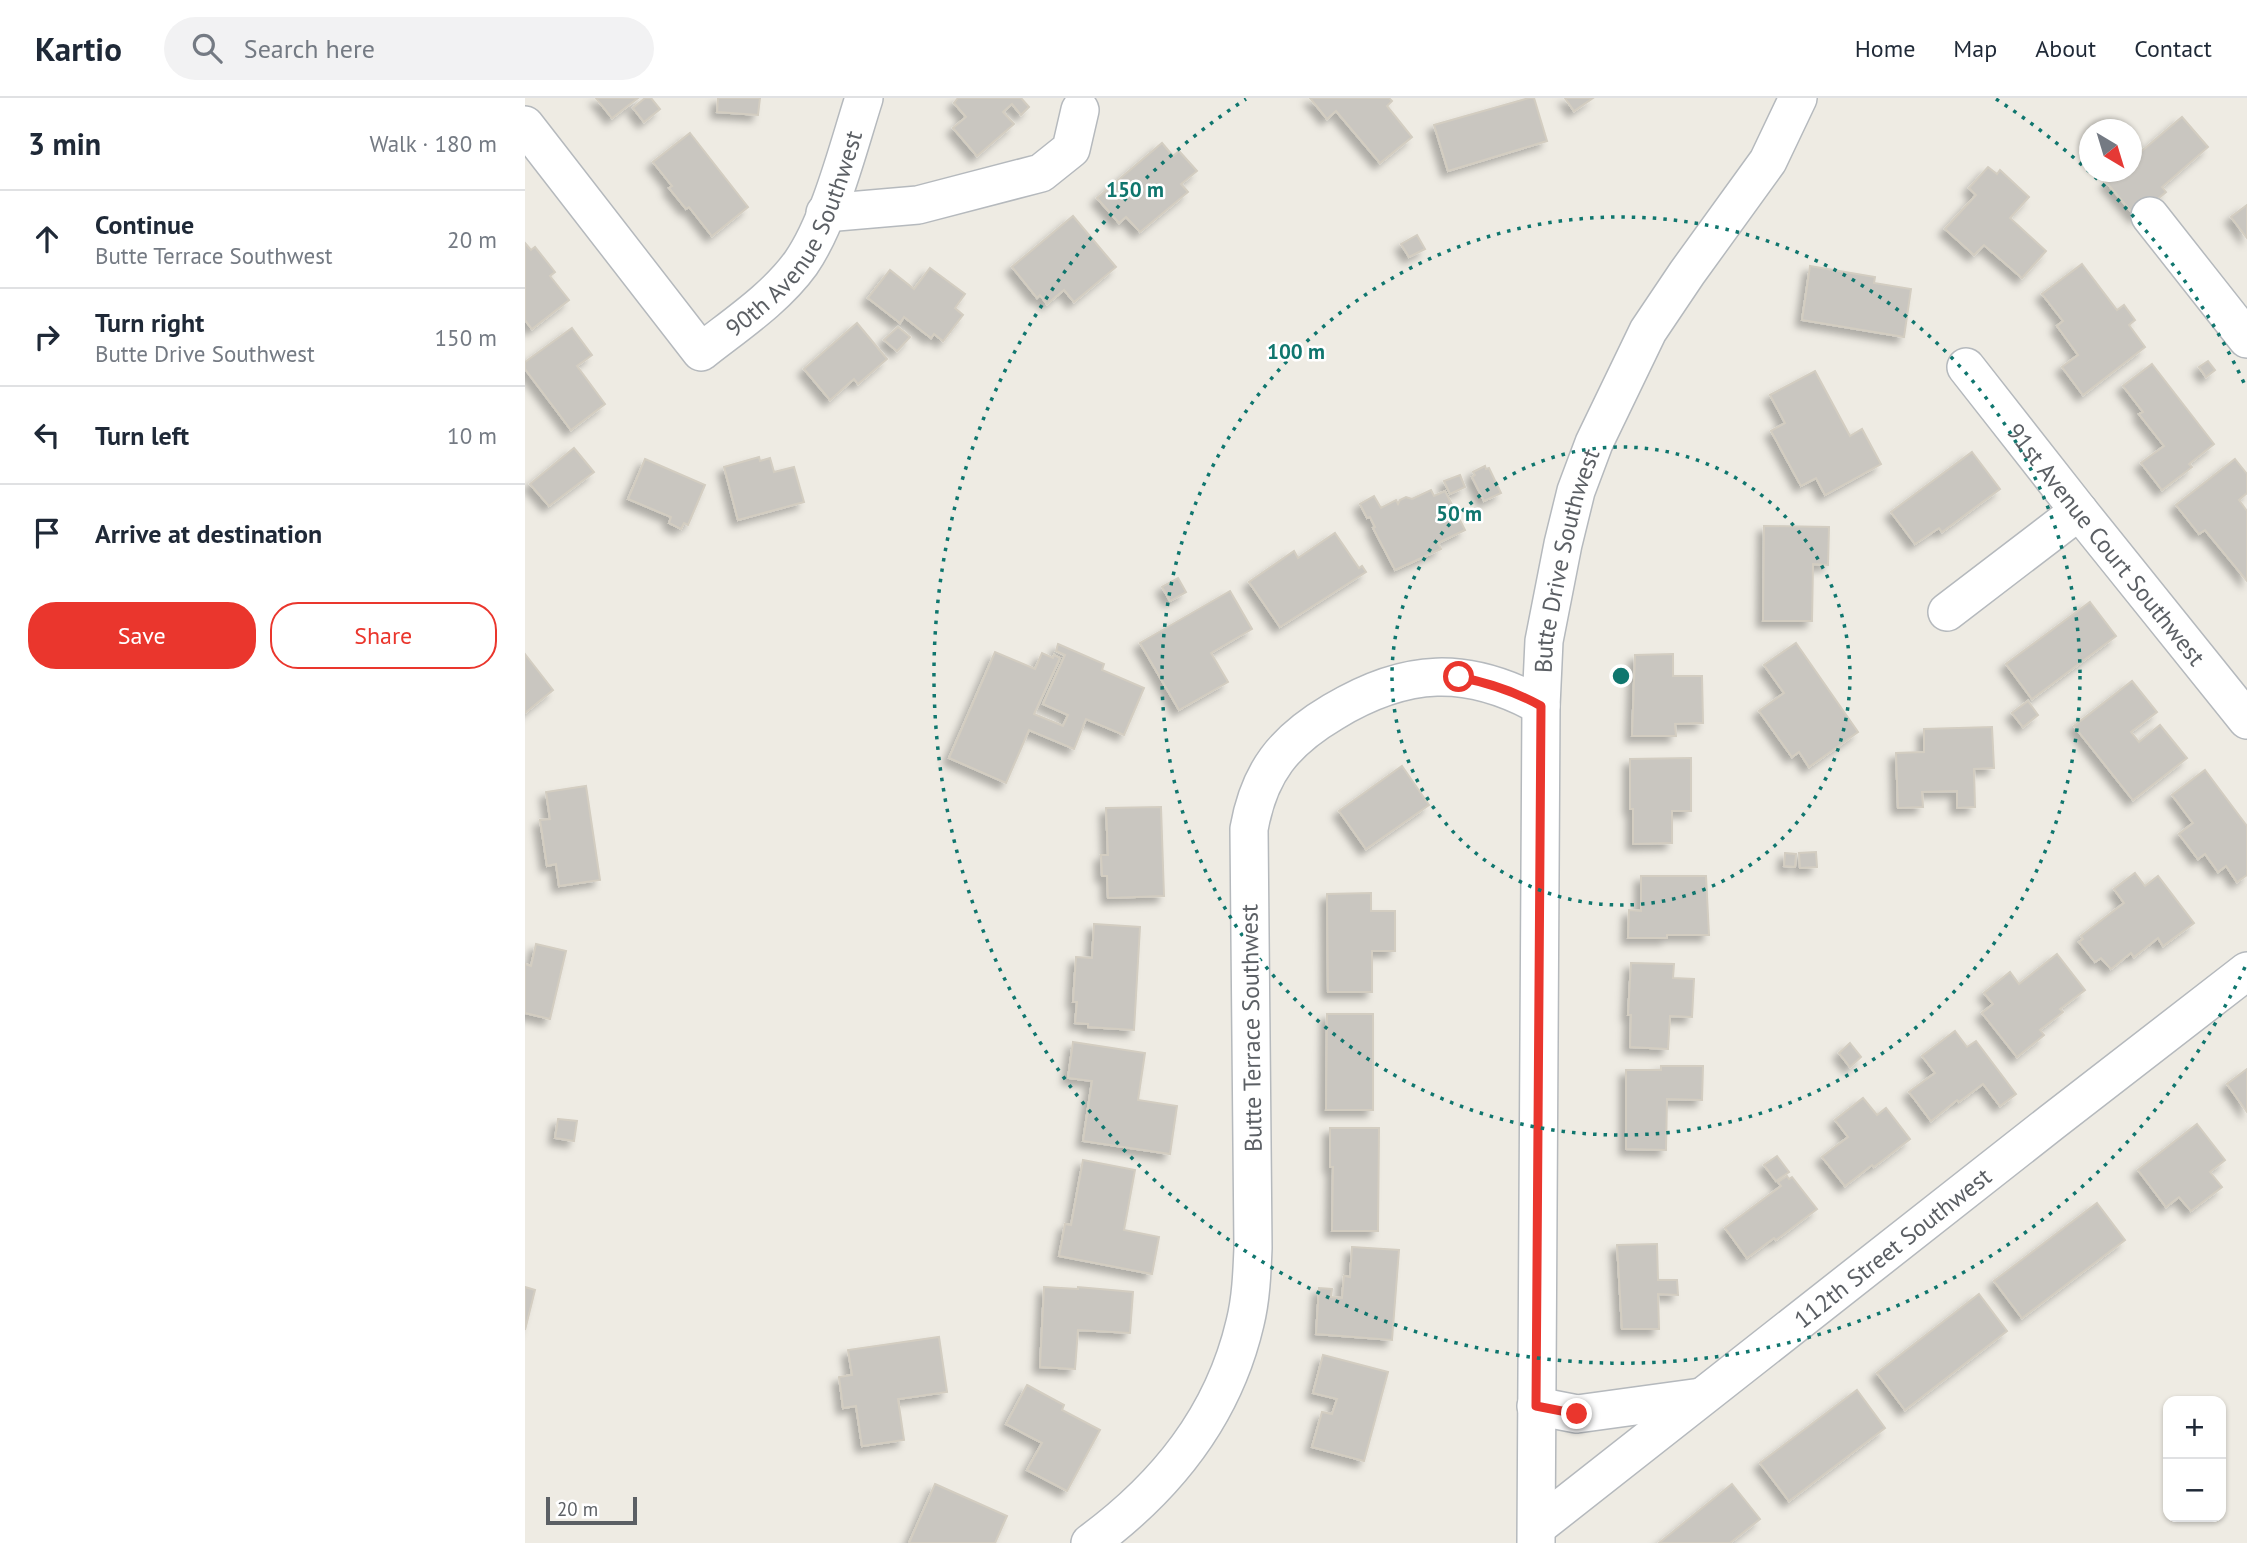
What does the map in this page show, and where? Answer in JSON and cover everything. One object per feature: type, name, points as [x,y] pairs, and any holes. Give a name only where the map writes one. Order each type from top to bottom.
[{"type":"street","name":"90th Avenue Southwest","points":[[525,125],[701,352],[787,280],[814,242],[842,168],[864,98]]},
{"type":"street","name":"Butte Drive Southwest","points":[[1536,1535],[1541,706],[1544,641],[1576,491],[1594,443],[1648,331],[1768,161],[1798,98]]},
{"type":"street","points":[[825,213],[918,205],[1041,173],[1071,149],[1080,110]]},
{"type":"street","points":[[2150,216],[2247,340]]},
{"type":"street","name":"91st Avenue Court Southwest","points":[[1966,367],[2247,720]]},
{"type":"street","points":[[1947,612],[2079,512]]},
{"type":"street","name":"Butte Terrace Southwest","points":[[1090,1543],[1119,1522],[1161,1482],[1188,1448],[1213,1410],[1227,1380],[1245,1324],[1250,1299],[1253,1248],[1249,829],[1254,805],[1267,772],[1289,744],[1307,728],[1361,695],[1398,681],[1459,677],[1517,692],[1541,706]]},
{"type":"street","name":"112th Street Southwest","points":[[1536,1535],[1702,1397],[2247,971]]},
{"type":"street","points":[[1536,1406],[1577,1414],[1702,1397]]},
{"type":"building","points":[[596,98],[638,98],[612,118]]},
{"type":"building","points":[[645,98],[651,98],[660,109],[644,122],[633,108]]},
{"type":"building","points":[[718,98],[760,98],[758,115],[717,112]]},
{"type":"building","points":[[958,98],[1021,98],[1029,107],[1021,115],[1012,104],[1003,112],[1014,124],[977,156],[953,128],[966,117],[954,103]]},
{"type":"building","points":[[1310,98],[1389,98],[1392,101],[1387,106],[1412,137],[1380,163],[1336,111],[1327,119]]},
{"type":"building","points":[[1534,98],[1547,141],[1448,171],[1434,125]]},
{"type":"building","points":[[1565,98],[1593,98],[1574,111]]},
{"type":"building","points":[[2182,117],[2208,147],[2162,187],[2166,192],[2136,217],[2106,182],[2142,182],[2142,151]]},
{"type":"building","points":[[690,133],[748,207],[712,236],[689,207],[686,209],[669,188],[672,186],[653,162]]},
{"type":"building","points":[[1162,143],[1173,156],[1179,151],[1197,171],[1181,184],[1188,192],[1140,232],[1126,217],[1119,223],[1097,198]]},
{"type":"building","points":[[1988,167],[1997,174],[2000,170],[2029,197],[2010,218],[2046,251],[2022,278],[1984,245],[1974,255],[1945,229],[1976,195],[1969,188]]},
{"type":"building","points":[[2247,205],[2247,238],[2231,217]]},
{"type":"building","points":[[1073,216],[1116,267],[1074,302],[1064,290],[1047,304],[1040,295],[1037,298],[1012,267]]},
{"type":"building","points":[[1417,235],[1425,249],[1409,257],[1401,244]]},
{"type":"building","points":[[525,243],[531,250],[535,247],[555,272],[550,276],[569,300],[532,329],[525,320]]},
{"type":"building","points":[[2082,264],[2117,310],[2124,305],[2135,320],[2129,325],[2145,347],[2083,395],[2062,367],[2078,355],[2057,326],[2063,321],[2042,294]]},
{"type":"building","points":[[1810,266],[1875,277],[1874,283],[1911,289],[1904,337],[1802,320]]},
{"type":"building","points":[[930,268],[965,294],[955,308],[963,315],[943,341],[934,334],[931,338],[904,317],[900,323],[868,298],[890,270],[914,289]]},
{"type":"building","points":[[857,323],[887,359],[858,384],[854,379],[830,400],[804,369]]},
{"type":"building","points":[[898,327],[910,337],[897,351],[884,340]]},
{"type":"building","points":[[572,328],[592,355],[577,366],[605,404],[571,430],[525,369],[525,362]]},
{"type":"building","points":[[2208,361],[2215,370],[2206,377],[2199,367]]},
{"type":"building","points":[[2152,364],[2214,444],[2189,464],[2192,467],[2162,490],[2141,463],[2164,446],[2139,414],[2143,412],[2123,386]]},
{"type":"building","points":[[1815,371],[1850,436],[1862,429],[1881,464],[1825,495],[1816,478],[1801,486],[1771,431],[1785,423],[1770,395]]},
{"type":"building","points":[[574,448],[594,472],[549,506],[530,484]]},
{"type":"building","points":[[1972,452],[2000,489],[1942,532],[1939,528],[1915,544],[1891,512]]},
{"type":"building","points":[[759,457],[760,461],[770,458],[774,472],[794,467],[804,502],[738,520],[724,467]]},
{"type":"building","points":[[645,459],[705,485],[688,525],[684,523],[681,529],[669,523],[671,517],[628,499]]},
{"type":"building","points":[[2235,459],[2247,474],[2247,493],[2239,500],[2247,511],[2247,581],[2205,530],[2199,534],[2176,505]]},
{"type":"building","points":[[1485,466],[1486,469],[1489,468],[1501,493],[1484,501],[1472,477],[1475,475],[1473,472]]},
{"type":"building","points":[[1460,475],[1465,487],[1450,494],[1444,481]]},
{"type":"building","points":[[1431,490],[1434,496],[1445,491],[1465,530],[1438,543],[1441,549],[1395,570],[1370,517],[1367,518],[1360,504],[1374,496],[1381,508],[1396,500],[1398,504],[1406,497],[1412,499]]},
{"type":"building","points":[[1764,526],[1829,527],[1828,565],[1813,564],[1812,621],[1763,621]]},
{"type":"building","points":[[1335,533],[1359,568],[1362,566],[1366,572],[1280,627],[1249,582],[1294,551],[1298,558]]},
{"type":"building","points":[[1178,578],[1186,592],[1170,601],[1162,587]]},
{"type":"building","points":[[1230,591],[1252,629],[1211,653],[1228,682],[1179,710],[1140,643]]},
{"type":"building","points":[[2090,602],[2116,636],[2032,699],[2006,664]]},
{"type":"building","points":[[1796,643],[1858,732],[1809,767],[1799,752],[1792,757],[1759,711],[1784,693],[1764,665]]},
{"type":"building","points":[[1058,644],[1104,664],[1102,670],[1144,688],[1124,735],[1086,719],[1074,749],[1029,730],[1006,783],[949,758],[995,652],[1035,669],[1042,653],[1060,658],[1034,714],[1063,726],[1068,715],[1043,704],[1065,655],[1056,651]]},
{"type":"building","points":[[525,654],[553,690],[525,713]]},
{"type":"building","points":[[1673,654],[1673,676],[1702,676],[1703,723],[1675,724],[1676,736],[1632,736],[1635,655]]},
{"type":"building","points":[[2132,681],[2157,712],[2131,732],[2139,742],[2160,725],[2187,758],[2133,800],[2074,726]]},
{"type":"building","points":[[2028,701],[2038,715],[2023,727],[2012,713]]},
{"type":"building","points":[[1992,727],[1994,768],[1974,769],[1975,807],[1957,808],[1957,791],[1922,792],[1923,807],[1898,808],[1896,753],[1924,752],[1924,729]]},
{"type":"building","points":[[1691,758],[1691,811],[1672,811],[1672,843],[1633,844],[1630,759]]},
{"type":"building","points":[[1402,766],[1429,805],[1366,849],[1339,811]]},
{"type":"building","points":[[2205,770],[2247,826],[2247,875],[2237,882],[2226,866],[2218,872],[2205,854],[2198,859],[2179,834],[2193,823],[2172,795]]},
{"type":"building","points":[[586,786],[600,880],[559,886],[556,864],[547,866],[540,820],[550,819],[546,792]]},
{"type":"building","points":[[1161,807],[1164,896],[1108,898],[1107,876],[1102,876],[1101,855],[1108,855],[1106,808]]},
{"type":"building","points":[[1816,852],[1817,867],[1800,868],[1799,853]]},
{"type":"building","points":[[1785,853],[1796,854],[1795,867],[1784,866]]},
{"type":"building","points":[[2135,873],[2145,886],[2158,876],[2194,923],[2163,946],[2158,938],[2134,957],[2131,953],[2111,969],[2101,958],[2095,962],[2079,942],[2083,939],[2081,936],[2124,903],[2114,889]]},
{"type":"building","points":[[1641,876],[1706,876],[1709,935],[1628,938],[1629,910],[1641,911]]},
{"type":"building","points":[[1371,893],[1371,911],[1395,911],[1395,951],[1372,951],[1372,992],[1328,992],[1327,894]]},
{"type":"building","points":[[1094,924],[1140,927],[1134,1030],[1088,1027],[1088,1024],[1075,1023],[1077,1002],[1073,1002],[1076,957],[1092,958]]},
{"type":"building","points":[[536,944],[566,951],[550,1019],[525,1013],[525,964],[531,966]]},
{"type":"building","points":[[2057,954],[2085,990],[2060,1009],[2063,1012],[2040,1030],[2044,1035],[2017,1057],[1982,1013],[1993,1004],[1984,993],[2010,972],[2019,984]]},
{"type":"building","points":[[1631,963],[1674,964],[1673,978],[1694,979],[1692,1017],[1670,1016],[1668,1049],[1630,1047],[1631,1015],[1628,1015]]},
{"type":"building","points":[[1327,1014],[1373,1014],[1373,1110],[1326,1110]]},
{"type":"building","points":[[1955,1031],[1967,1047],[1976,1041],[2016,1094],[2000,1106],[1983,1084],[1931,1121],[1909,1092],[1935,1073],[1922,1056]]},
{"type":"building","points":[[1073,1042],[1145,1053],[1138,1100],[1177,1106],[1170,1154],[1083,1141],[1092,1081],[1068,1078]]},
{"type":"building","points":[[1850,1043],[1861,1057],[1850,1067],[1839,1053]]},
{"type":"building","points":[[1661,1066],[1703,1066],[1702,1100],[1667,1099],[1666,1150],[1626,1149],[1626,1070],[1661,1070]]},
{"type":"building","points":[[2247,1069],[2247,1112],[2227,1084]]},
{"type":"building","points":[[1863,1098],[1877,1115],[1886,1108],[1910,1139],[1845,1186],[1822,1157],[1848,1137],[1835,1120]]},
{"type":"building","points":[[558,1119],[577,1121],[574,1141],[555,1138]]},
{"type":"building","points":[[2197,1124],[2225,1160],[2210,1172],[2222,1187],[2191,1211],[2179,1197],[2166,1207],[2138,1170]]},
{"type":"building","points":[[1330,1128],[1379,1128],[1378,1231],[1332,1231],[1333,1167],[1330,1167]]},
{"type":"building","points":[[1777,1156],[1789,1172],[1776,1181],[1764,1165]]},
{"type":"building","points":[[1083,1160],[1135,1170],[1124,1230],[1159,1237],[1152,1274],[1059,1256],[1065,1224],[1071,1225]]},
{"type":"building","points":[[1787,1176],[1789,1179],[1792,1177],[1817,1209],[1747,1258],[1725,1228],[1781,1186],[1778,1182]]},
{"type":"building","points":[[2097,1203],[2125,1240],[2022,1318],[1994,1281]]},
{"type":"building","points":[[1657,1244],[1658,1280],[1677,1280],[1678,1295],[1658,1294],[1659,1329],[1622,1329],[1617,1245]]},
{"type":"building","points":[[1352,1247],[1399,1250],[1392,1340],[1316,1334],[1319,1288],[1332,1289],[1331,1297],[1342,1298],[1344,1276],[1350,1277]]},
{"type":"building","points":[[525,1287],[535,1290],[525,1330]]},
{"type":"building","points":[[1044,1287],[1133,1292],[1130,1333],[1078,1330],[1075,1369],[1040,1367]]},
{"type":"building","points":[[1979,1294],[2007,1331],[1905,1410],[1877,1373]]},
{"type":"building","points":[[939,1337],[947,1392],[898,1399],[904,1440],[862,1446],[856,1406],[843,1408],[839,1377],[852,1375],[848,1350]]},
{"type":"building","points":[[1323,1355],[1388,1372],[1364,1461],[1312,1447],[1322,1412],[1332,1414],[1337,1399],[1313,1393]]},
{"type":"building","points":[[1027,1385],[1064,1405],[1062,1410],[1100,1430],[1067,1491],[1027,1470],[1042,1443],[1006,1424]]},
{"type":"building","points":[[1857,1390],[1885,1428],[1789,1501],[1760,1463]]},
{"type":"building","points":[[935,1484],[1007,1516],[995,1543],[909,1543]]},
{"type":"building","points":[[1732,1484],[1760,1519],[1730,1543],[1659,1543]]},
{"type":"route","points":[[1459,677],[1517,692],[1541,706],[1536,1406],[1577,1414]]}]
